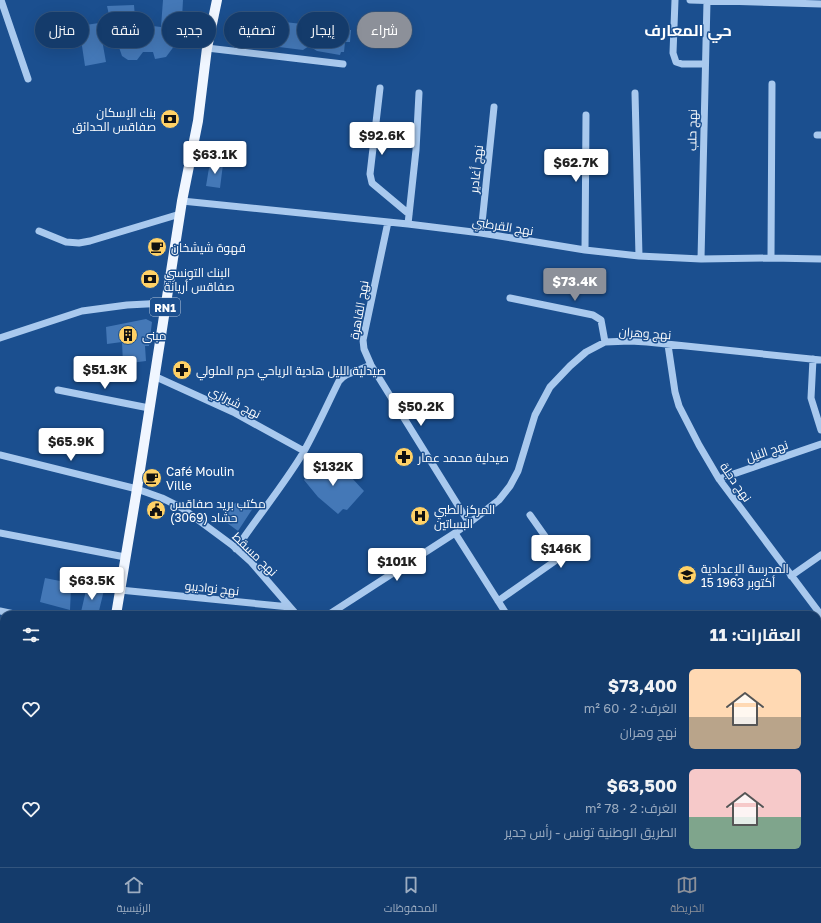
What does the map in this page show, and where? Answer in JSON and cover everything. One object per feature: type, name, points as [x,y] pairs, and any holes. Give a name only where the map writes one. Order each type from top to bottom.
[{"type":"main road","name":"RN1","points":[[214,12],[217,0]]},
{"type":"main road","name":"RN1","points":[[117,611],[182,200],[198,121],[207,48]]},
{"type":"street","points":[[1,0],[28,79]]},
{"type":"street","points":[[674,0],[674,52],[676,62],[682,64],[705,64]]},
{"type":"street","points":[[690,0],[821,4]]},
{"type":"street","name":"نهج حلب","points":[[701,259],[707,1]]},
{"type":"street","points":[[207,48],[343,64]]},
{"type":"street","points":[[772,84],[772,258]]},
{"type":"street","points":[[380,88],[370,174],[372,183],[409,214]]},
{"type":"street","points":[[408,224],[416,150],[419,93]]},
{"type":"street","points":[[635,93],[639,256]]},
{"type":"street","name":"نهج أغادير","points":[[481,233],[494,107]]},
{"type":"street","points":[[585,250],[586,115]]},
{"type":"street","name":"نهج القرطبي","points":[[182,200],[408,224],[481,233],[585,250],[639,256],[701,259],[821,259]]},
{"type":"street","points":[[39,231],[66,242],[79,243],[180,214]]},
{"type":"street","name":"نهج القاهرة","points":[[388,222],[363,340],[364,349],[371,365],[469,523]]},
{"type":"street","points":[[510,298],[594,315],[601,320],[605,342]]},
{"type":"street","points":[[0,338],[82,311],[127,305],[166,304]]},
{"type":"street","name":"نهج وهران","points":[[469,523],[499,500],[510,486],[518,471],[535,416],[550,387],[586,352],[605,342],[630,341],[821,360]]},
{"type":"street","name":"نهج دجلة","points":[[668,345],[674,392],[679,406],[699,445],[719,479],[818,611]]},
{"type":"street","points":[[813,359],[811,398],[821,430]]},
{"type":"street","points":[[236,548],[287,478],[304,451],[339,382],[346,375],[371,365]]},
{"type":"street","name":"نهج شيرازي","points":[[154,376],[233,412],[304,451]]},
{"type":"street","points":[[58,390],[149,408]]},
{"type":"street","name":"نهج النيل","points":[[719,479],[821,444]]},
{"type":"street","name":"نهج مسقط","points":[[0,455],[137,488],[182,508],[236,548],[251,562],[290,608]]},
{"type":"street","points":[[498,601],[555,561],[556,554],[554,548],[530,515]]},
{"type":"street","points":[[334,611],[469,523]]},
{"type":"street","points":[[455,533],[504,611]]},
{"type":"street","points":[[0,534],[125,557]]},
{"type":"street","points":[[792,576],[821,555]]},
{"type":"street","name":"نهج نواديبو","points":[[120,590],[290,608]]},
{"type":"street","points":[[290,608],[293,611]]},
{"type":"building","points":[[163,0],[183,0],[182,12],[162,12]]},
{"type":"building","points":[[134,5],[135,12],[108,12],[107,6]]},
{"type":"building","points":[[162,14],[162,48],[173,48],[166,57],[155,59],[153,52],[143,52],[137,60],[128,60],[122,56],[119,48],[154,48],[154,26],[161,27]]},
{"type":"building","points":[[289,22],[297,23],[297,48],[306,48],[303,50],[287,48],[289,48]]},
{"type":"building","points":[[97,23],[97,48],[103,48],[106,62],[85,66],[82,48],[89,48],[89,24]]},
{"type":"building","points":[[349,30],[351,30],[349,42]]},
{"type":"building","points":[[312,48],[344,48],[344,52],[341,52],[340,55],[317,51]]},
{"type":"building","points":[[210,162],[223,164],[220,188],[206,186]]},
{"type":"building","name":"مبنى","points":[[146,319],[152,322],[149,346],[145,346],[146,361],[123,364],[122,342],[107,344],[106,327]]},
{"type":"building","points":[[319,457],[348,479],[350,476],[364,491],[347,510],[343,509],[338,514],[318,497],[304,480]]},
{"type":"building","points":[[235,503],[253,508],[238,531],[223,520]]},
{"type":"building","points":[[45,578],[65,582],[65,589],[71,589],[70,610],[40,602]]},
{"type":"building","points":[[87,586],[104,590],[99,611],[81,611]]},
{"type":"place","name":"بنك الإسكان صفاقس الحدائق","points":[[170,119]]},
{"type":"place","name":"قهوة شيشخان","points":[[157,247]]},
{"type":"place","name":"البنك التونسي صفاقس أريانة","points":[[150,279]]},
{"type":"place","name":"مبنى","points":[[128,335]]},
{"type":"place","name":"صيدلية الليل هادية الرياحي حرم الملولي","points":[[182,370]]},
{"type":"place","name":"صيدلية محمد عمار","points":[[404,457]]},
{"type":"place","name":"Café Moulin Ville","points":[[152,478]]},
{"type":"place","name":"مكتب بريد صفاقس حشاد (3069)","points":[[156,510]]},
{"type":"place","name":"المركز الطبي البساتين","points":[[420,516]]},
{"type":"place","name":"المدرسة الإعدادية 15 أكتوبر 1963","points":[[687,575]]},
{"type":"district","name":"حي المعارف","points":[[688,30]]}]
